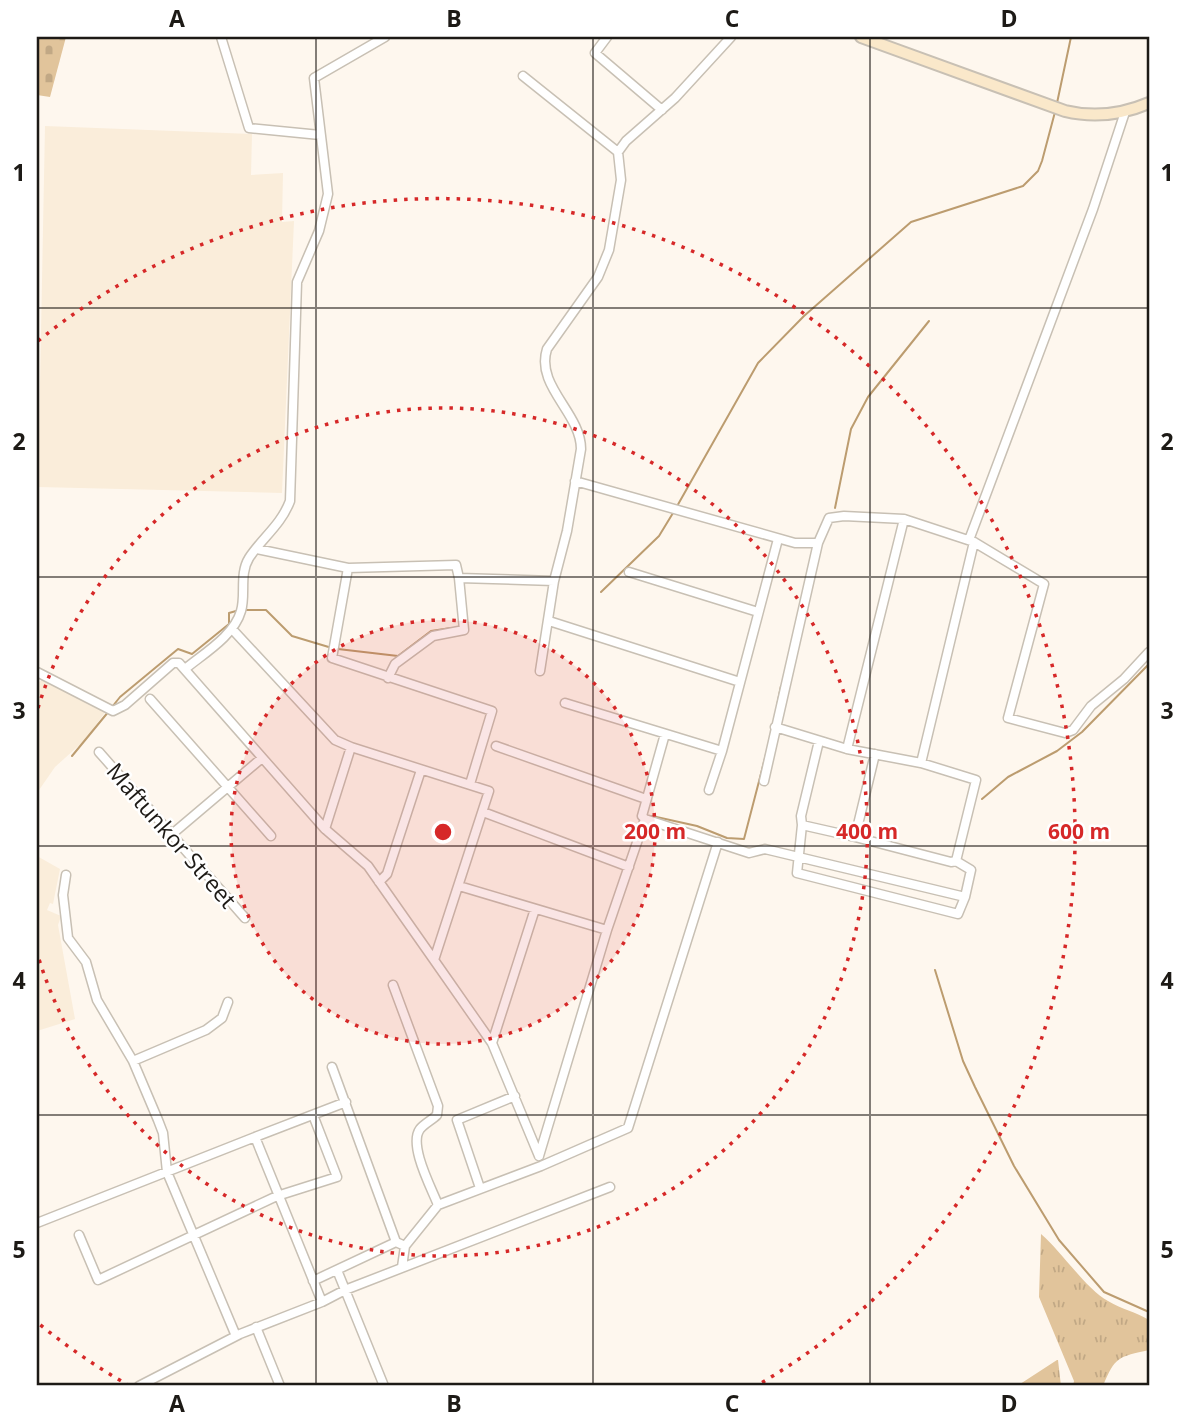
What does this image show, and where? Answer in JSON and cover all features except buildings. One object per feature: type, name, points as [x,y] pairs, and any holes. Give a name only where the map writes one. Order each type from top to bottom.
[{"type":"main road","points":[[861,37],[1057,109],[1085,116],[1125,112],[1149,103]]},
{"type":"street","points":[[234,37],[222,41],[249,128],[320,135]]},
{"type":"street","points":[[185,669],[232,629],[242,610],[243,578],[247,560],[284,517],[290,501],[298,282],[319,232],[328,194],[314,78],[384,37]]},
{"type":"street","points":[[607,37],[595,53],[662,110]]},
{"type":"street","points":[[540,671],[554,582],[567,531],[581,449],[579,435],[553,389],[543,362],[547,349],[598,277],[608,250],[621,180],[618,152],[626,141],[675,98],[732,37]]},
{"type":"street","points":[[523,76],[618,152]]},
{"type":"street","points":[[921,763],[972,541],[1093,209],[1125,112]]},
{"type":"street","points":[[575,481],[778,539],[795,543],[818,543]]},
{"type":"street","points":[[764,781],[818,543],[829,518],[844,516],[904,519],[972,541],[1044,584],[1008,718],[1065,733],[1073,730],[1091,706],[1124,679],[1149,652]]},
{"type":"street","points":[[847,749],[904,519]]},
{"type":"street","points":[[709,790],[722,751],[778,539]]},
{"type":"street","points":[[257,549],[348,568],[456,565],[464,631],[433,636],[395,664],[388,678]]},
{"type":"street","points":[[348,568],[332,658],[492,711],[470,784]]},
{"type":"street","points":[[629,572],[758,612]]},
{"type":"street","points":[[459,578],[554,582]]},
{"type":"street","points":[[549,621],[740,682]]},
{"type":"street","points":[[232,629],[335,740],[489,791],[434,960]]},
{"type":"street","points":[[37,672],[113,711],[125,705],[173,663],[179,663],[325,829],[368,866],[492,1043],[541,1166]]},
{"type":"street","points":[[150,699],[271,836]]},
{"type":"street","points":[[565,703],[722,751]]},
{"type":"street","points":[[775,727],[847,749],[921,763],[976,780],[956,860]]},
{"type":"street","points":[[665,734],[646,799],[642,816],[645,819],[749,853],[765,849],[965,897]]},
{"type":"street","points":[[819,741],[801,816],[796,872],[956,914],[960,913],[971,870],[956,860]]},
{"type":"street","points":[[496,746],[646,799]]},
{"type":"street","points":[[325,829],[351,747]]},
{"type":"street","name":"Maftunkor Street","points":[[99,752],[245,918]]},
{"type":"street","points":[[855,837],[875,754]]},
{"type":"street","points":[[171,835],[262,758]]},
{"type":"street","points":[[379,882],[387,874],[421,770]]},
{"type":"street","points":[[483,812],[629,867]]},
{"type":"street","points":[[538,1156],[607,930],[645,819]]},
{"type":"street","points":[[802,825],[951,862],[956,860]]},
{"type":"street","points":[[402,1268],[405,1246],[438,1205],[541,1166],[624,1131],[631,1124],[718,842]]},
{"type":"street","points":[[66,875],[63,895],[68,938],[86,961],[97,1000],[133,1061],[163,1133],[167,1172],[236,1336]]},
{"type":"street","points":[[459,886],[607,930]]},
{"type":"street","points":[[492,1043],[535,909]]},
{"type":"street","points":[[393,985],[438,1106],[437,1115],[420,1128],[417,1135],[417,1149],[438,1205]]},
{"type":"street","points":[[133,1061],[206,1030],[222,1017],[228,1002]]},
{"type":"street","points":[[331,1068],[346,1102],[396,1242],[405,1246]]},
{"type":"street","points":[[480,1188],[457,1120],[515,1096]]},
{"type":"street","points":[[37,1223],[346,1102]]},
{"type":"street","points":[[79,1234],[98,1280],[193,1233],[277,1196],[337,1177],[313,1115]]},
{"type":"street","points":[[255,1137],[321,1302]]},
{"type":"street","points":[[139,1386],[256,1327],[610,1187]]},
{"type":"street","points":[[313,1281],[396,1242]]},
{"type":"street","points":[[337,1270],[384,1386]]},
{"type":"street","points":[[256,1327],[280,1386]]},
{"type":"shaded area","points":[[45,126],[252,134],[251,175],[283,173],[282,222],[294,221],[282,493],[38,487]]},
{"type":"shaded area","points":[[47,677],[106,711],[85,740],[55,767],[37,793],[37,683]]},
{"type":"shaded area","points":[[37,856],[60,869],[53,904],[50,903],[47,910],[61,916],[58,925],[75,1019],[37,1031]]},
{"type":"green space","points":[[37,37],[66,37],[50,97],[37,95]]},
{"type":"green space","points":[[1041,1234],[1100,1295],[1113,1304],[1149,1320],[1149,1350],[1119,1359],[1103,1386],[1073,1386],[1074,1381],[1039,1297]]},
{"type":"green space","points":[[1057,1360],[1061,1386],[1017,1386]]},
{"type":"waterway","points":[[1057,103],[1071,37]]},
{"type":"waterway","points":[[676,508],[758,363],[804,316],[911,222],[1023,186],[1038,171],[1055,112]]},
{"type":"waterway","points":[[835,508],[851,429],[868,397],[929,321]]},
{"type":"waterway","points":[[601,592],[659,536],[673,513]]},
{"type":"waterway","points":[[245,610],[266,610],[292,636],[332,648]]},
{"type":"waterway","points":[[112,707],[120,697],[178,649],[192,654],[229,624],[229,613],[236,611]]},
{"type":"waterway","points":[[338,649],[398,656],[431,631],[451,628]]},
{"type":"waterway","points":[[982,799],[1008,777],[1057,751],[1082,732],[1149,664]]},
{"type":"waterway","points":[[777,706],[781,686]]},
{"type":"waterway","points":[[72,756],[109,711]]},
{"type":"waterway","points":[[652,816],[697,826],[727,838],[744,839],[770,739]]},
{"type":"waterway","points":[[935,970],[963,1061],[1014,1166],[1059,1240],[1104,1292],[1149,1312]]}]
